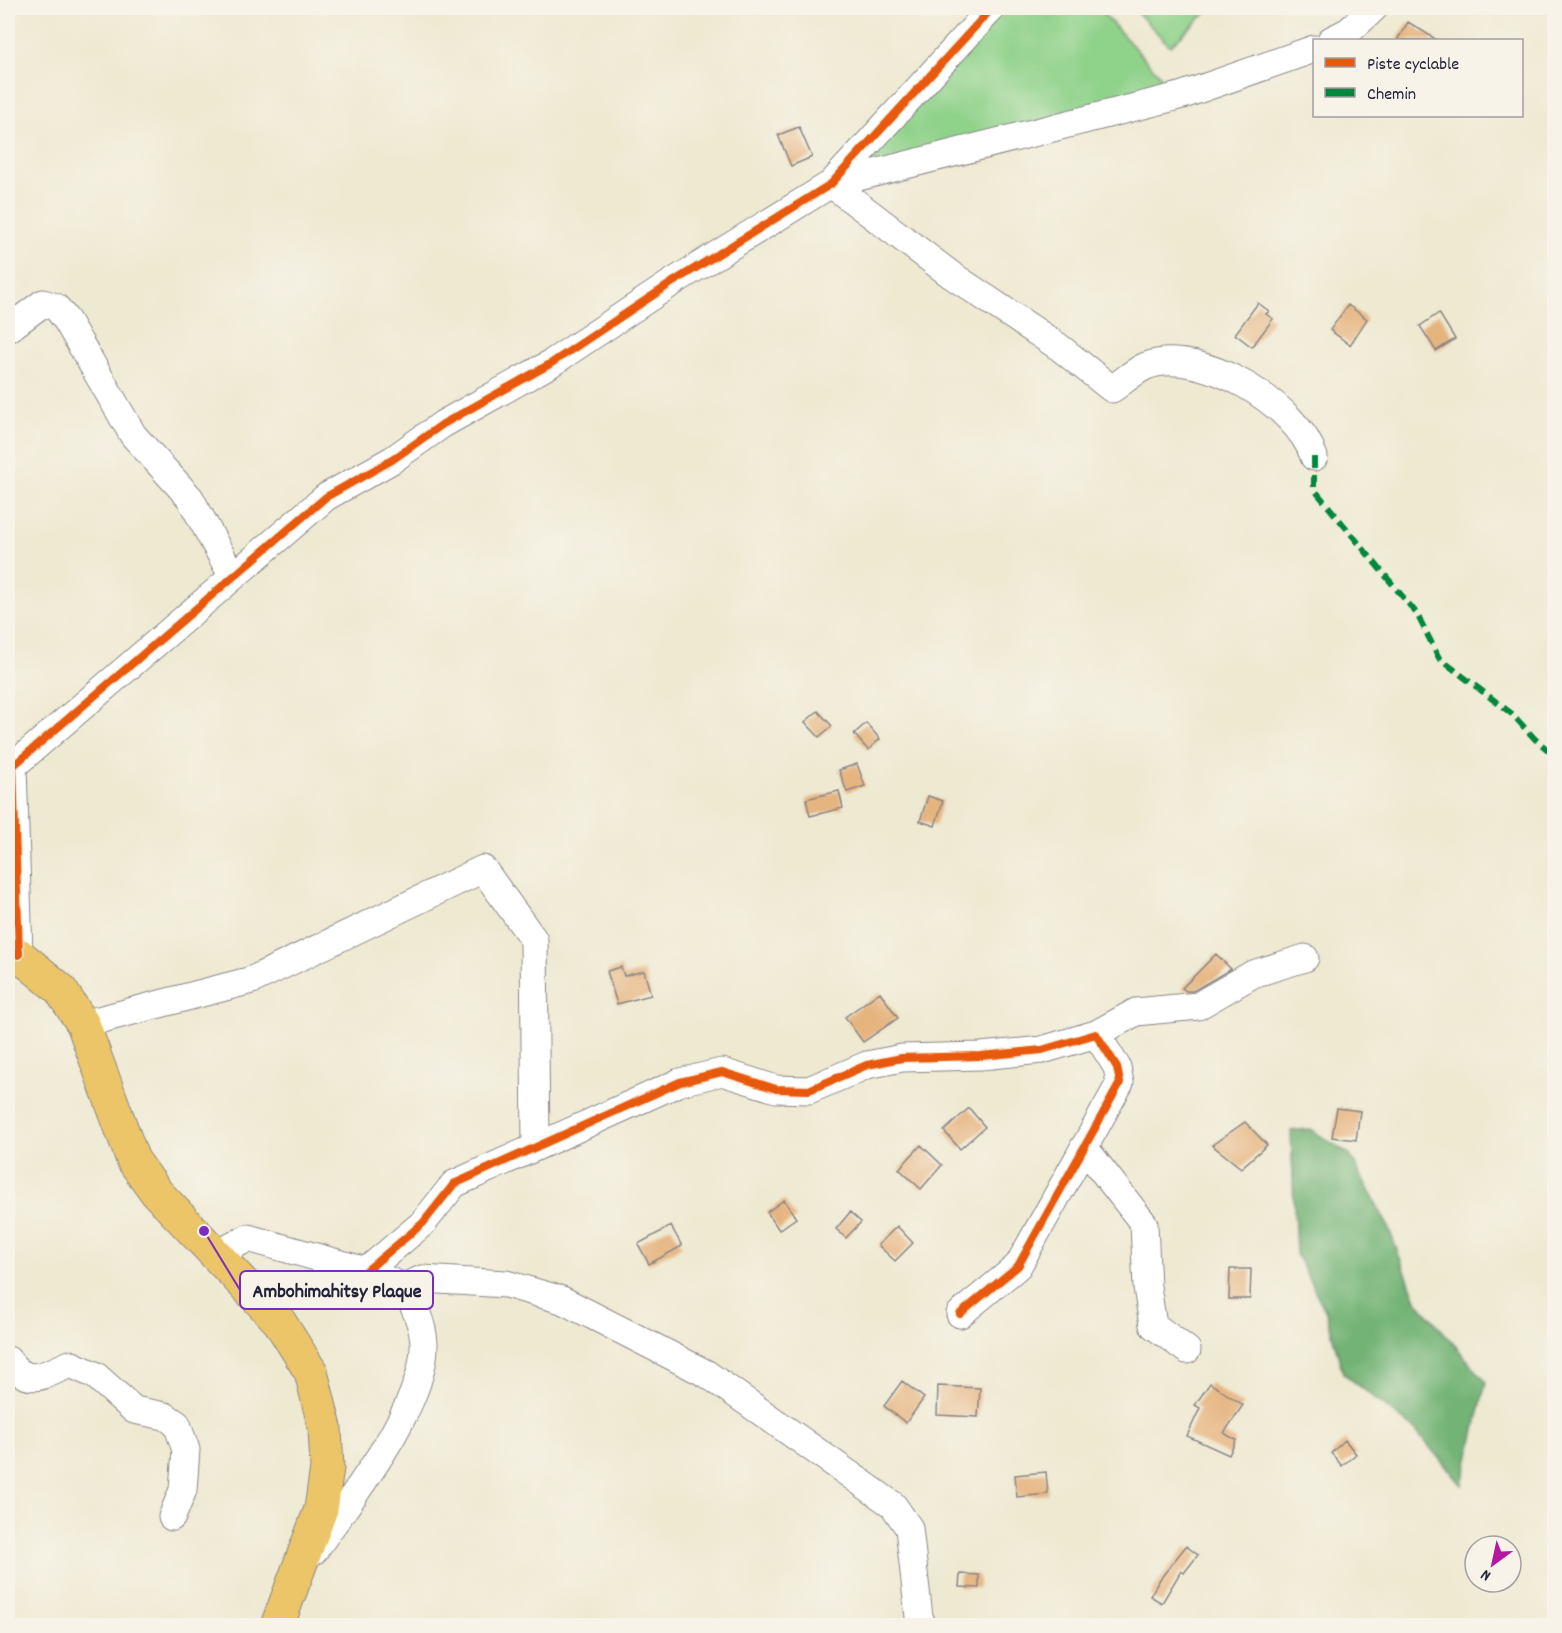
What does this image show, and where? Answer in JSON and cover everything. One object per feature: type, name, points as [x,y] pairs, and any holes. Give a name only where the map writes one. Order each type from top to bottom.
[{"type":"main road","points":[[13,952],[60,989],[83,1024],[133,1160],[157,1193],[279,1321],[310,1372],[326,1428],[327,1468],[321,1509],[277,1626]]},
{"type":"street","points":[[13,952],[10,769],[326,496],[392,460],[443,424],[550,364],[673,282],[831,184],[992,8]]},
{"type":"street","points":[[1333,39],[1349,31],[1374,8]]},
{"type":"street","points":[[831,184],[1183,95],[1313,49]]},
{"type":"street","points":[[831,184],[950,274],[1059,347],[1112,389],[1146,366],[1187,362],[1214,368],[1235,378],[1294,423],[1309,441],[1314,457]]},
{"type":"street","points":[[8,329],[43,303],[56,307],[68,321],[133,435],[190,498],[233,578]]},
{"type":"street","points":[[83,1024],[252,980],[483,869],[534,940],[536,1146]]},
{"type":"street","points":[[366,1271],[423,1223],[454,1184],[680,1082],[722,1072],[776,1089],[809,1090],[867,1065],[902,1058],[981,1056],[1042,1050],[1096,1034],[1136,1012],[1198,1006],[1253,974],[1305,958]]},
{"type":"street","points":[[960,1314],[1018,1266],[1120,1083],[1117,1067],[1096,1034]]},
{"type":"street","points":[[1084,1147],[1144,1224],[1147,1287],[1153,1325],[1187,1350]]},
{"type":"street","points":[[215,1255],[248,1238],[366,1271],[404,1287],[417,1311],[424,1342],[420,1374],[400,1422],[291,1585]]},
{"type":"street","points":[[404,1287],[422,1279],[506,1284],[562,1300],[706,1374],[894,1505],[909,1528],[919,1617],[923,1626]]},
{"type":"street","points":[[8,1360],[17,1373],[36,1378],[70,1364],[95,1375],[134,1410],[165,1416],[177,1424],[186,1450],[183,1490],[172,1517]]},
{"type":"green space","points":[[1001,8],[1098,8],[1176,93],[882,168],[871,157]]},
{"type":"green space","points":[[1133,8],[1211,8],[1170,46]]},
{"type":"green space","points":[[1310,1129],[1350,1155],[1387,1224],[1416,1300],[1486,1382],[1462,1485],[1414,1429],[1343,1373],[1326,1312],[1296,1254],[1291,1131]]},
{"type":"building","points":[[1408,22],[1435,39],[1398,39]]},
{"type":"building","points":[[799,127],[812,157],[791,166],[778,135]]},
{"type":"building","points":[[1258,303],[1269,311],[1266,314],[1273,319],[1252,347],[1235,334]]},
{"type":"building","points":[[1348,305],[1367,319],[1350,345],[1330,330]]},
{"type":"building","points":[[1439,313],[1455,339],[1436,351],[1420,326]]},
{"type":"building","points":[[818,711],[832,726],[819,737],[805,722]]},
{"type":"building","points":[[866,723],[880,739],[868,750],[854,734]]},
{"type":"building","points":[[857,764],[865,786],[847,792],[839,770]]},
{"type":"building","points":[[839,791],[843,808],[810,816],[806,799]]},
{"type":"building","points":[[928,796],[943,801],[935,826],[920,821]]},
{"type":"building","points":[[1216,954],[1231,969],[1193,991],[1186,991],[1182,988]]},
{"type":"building","points":[[621,967],[624,976],[644,971],[651,995],[617,1004],[607,971]]},
{"type":"building","points":[[880,992],[898,1018],[863,1042],[845,1017]]},
{"type":"building","points":[[969,1108],[985,1127],[960,1149],[944,1131]]},
{"type":"building","points":[[1337,1108],[1360,1111],[1356,1140],[1332,1137]]},
{"type":"building","points":[[1245,1122],[1267,1145],[1241,1168],[1212,1145]]},
{"type":"building","points":[[921,1145],[942,1165],[921,1189],[899,1169]]},
{"type":"building","points":[[784,1200],[796,1218],[779,1230],[767,1212]]},
{"type":"building","points":[[850,1212],[861,1222],[846,1238],[836,1229]]},
{"type":"building","points":[[671,1226],[682,1246],[649,1264],[638,1244]]},
{"type":"building","points":[[897,1226],[913,1243],[895,1261],[878,1245]]},
{"type":"building","points":[[1230,1269],[1251,1269],[1250,1299],[1229,1299]]},
{"type":"building","points":[[902,1381],[924,1398],[906,1423],[884,1406]]},
{"type":"building","points":[[1210,1383],[1243,1405],[1224,1433],[1236,1440],[1229,1455],[1187,1436],[1200,1408],[1195,1405]]},
{"type":"building","points":[[938,1386],[980,1388],[978,1417],[937,1415]]},
{"type":"building","points":[[1345,1440],[1356,1454],[1342,1466],[1331,1453]]},
{"type":"building","points":[[1046,1472],[1048,1494],[1017,1497],[1015,1475]]},
{"type":"building","points":[[1186,1546],[1198,1555],[1184,1573],[1181,1571],[1162,1603],[1150,1596],[1160,1579]]},
{"type":"building","points":[[960,1574],[979,1575],[979,1588],[959,1587]]},
{"type":"marked path","points":[[1314,457],[1314,489],[1417,614],[1439,658],[1512,714],[1535,739],[1554,755]]},
{"type":"cycle path","points":[[19,955],[13,766],[326,497],[392,460],[443,424],[550,364],[673,282],[831,184],[992,8]]},
{"type":"cycle path","points":[[366,1271],[423,1223],[454,1184],[680,1082],[722,1072],[776,1089],[809,1090],[867,1065],[902,1058],[981,1056],[1042,1050],[1096,1034],[1117,1067],[1120,1083],[1018,1266],[960,1314]]},
{"type":"place","name":"Ambohimahitsy Plaque","points":[[204,1231]]}]
